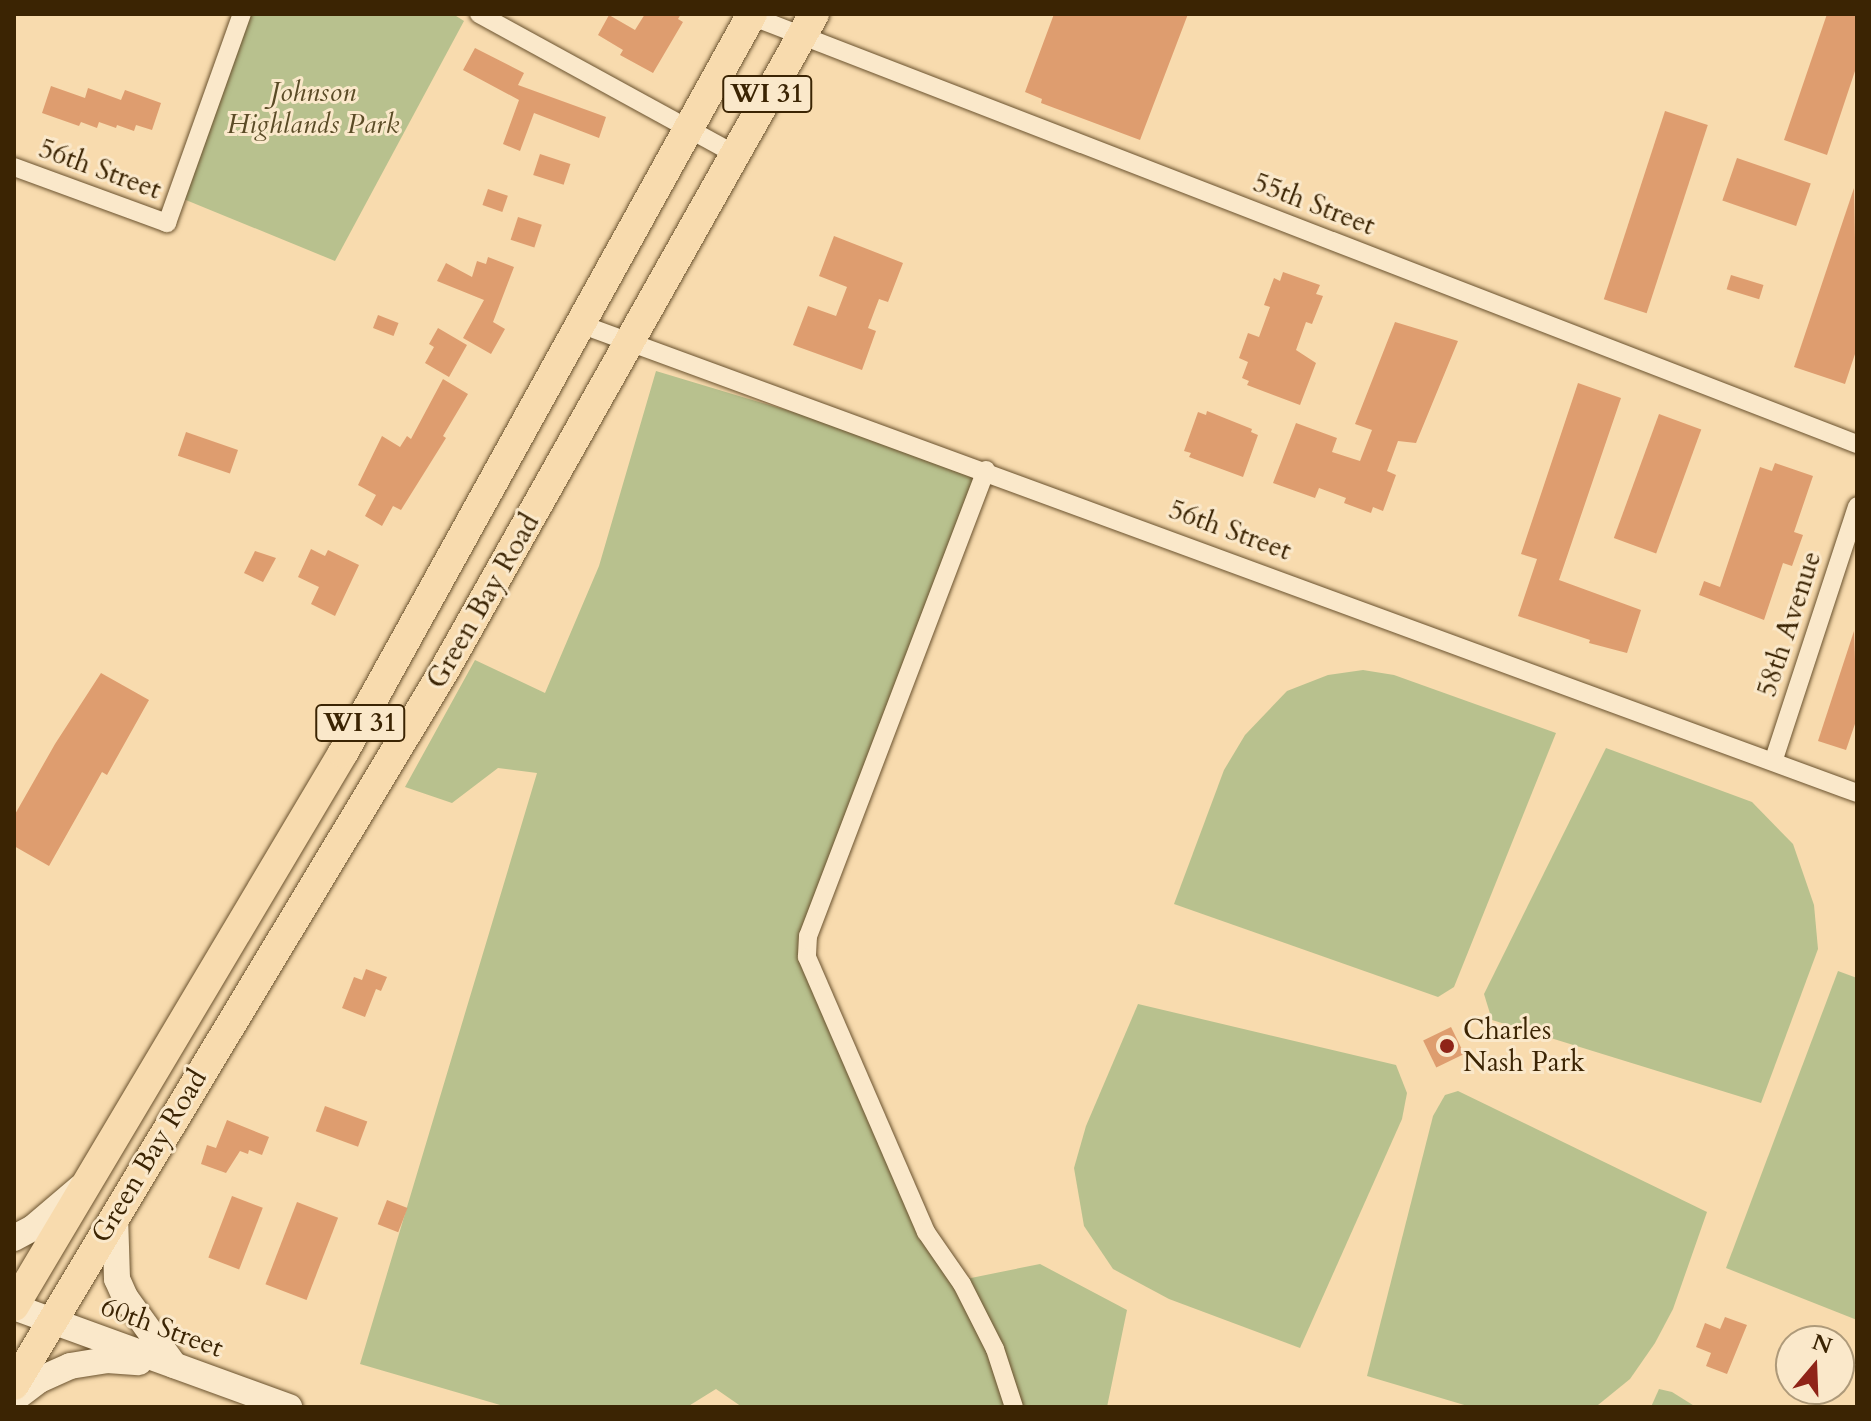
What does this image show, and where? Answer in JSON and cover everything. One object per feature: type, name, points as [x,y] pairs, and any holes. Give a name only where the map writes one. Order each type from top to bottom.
[{"type":"main road","name":"Green Bay Road","points":[[14,1307],[343,753],[583,325],[687,129],[752,15]]},
{"type":"main road","name":"Green Bay Road","points":[[14,1385],[50,1320],[445,669],[733,153],[808,25]]},
{"type":"street","name":"56th Street","points":[[14,167],[167,223],[242,14]]},
{"type":"street","points":[[479,14],[733,153]]},
{"type":"street","name":"55th Street","points":[[752,15],[808,25],[1857,444]]},
{"type":"street","name":"56th Street","points":[[583,325],[1774,759],[1857,793]]},
{"type":"street","points":[[986,470],[808,936],[807,957],[926,1232],[962,1284],[995,1349],[1014,1407]]},
{"type":"street","name":"58th Avenue","points":[[1774,759],[1857,506]]},
{"type":"street","points":[[14,1238],[33,1228],[90,1180]]},
{"type":"street","points":[[115,1214],[117,1279],[125,1297],[174,1365]]},
{"type":"street","name":"60th Street","points":[[14,1307],[289,1407]]},
{"type":"street","points":[[14,1399],[39,1380],[70,1366],[107,1360],[174,1365]]},
{"type":"green space","name":"Johnson Highlands Park","points":[[248,14],[453,14],[464,21],[335,261],[181,198]]},
{"type":"green space","points":[[656,371],[986,470],[808,936],[926,1232],[966,1279],[1040,1264],[1127,1310],[1107,1407],[742,1407],[716,1389],[687,1407],[507,1407],[360,1364],[537,773],[498,768],[452,803],[405,787],[475,660],[545,693],[599,566]]},
{"type":"green space","points":[[1363,670],[1394,675],[1556,733],[1454,987],[1438,997],[1174,904],[1224,770],[1245,735],[1287,691],[1328,675]]},
{"type":"green space","points":[[1606,748],[1752,802],[1793,844],[1814,905],[1818,949],[1761,1103],[1492,1020],[1484,994]]},
{"type":"green space","points":[[1838,971],[1857,978],[1857,1320],[1726,1268]]},
{"type":"green space","points":[[1138,1004],[1396,1065],[1407,1093],[1402,1119],[1300,1348],[1169,1299],[1113,1269],[1084,1226],[1074,1168],[1086,1126]]},
{"type":"green space","points":[[1458,1091],[1707,1212],[1673,1309],[1655,1343],[1630,1379],[1598,1405],[1471,1407],[1367,1376],[1433,1116],[1445,1095]]},
{"type":"green space","points":[[1659,1389],[1672,1392],[1696,1407],[1651,1407]]},
{"type":"building","points":[[645,14],[681,14],[678,19],[683,22],[653,73],[620,55],[623,50],[598,35],[609,15],[635,30]]},
{"type":"building","points":[[1054,14],[1188,14],[1140,140],[1041,103],[1042,99],[1025,92]]},
{"type":"building","points":[[1827,14],[1857,14],[1857,65],[1827,155],[1784,140]]},
{"type":"building","points":[[475,48],[524,73],[518,85],[606,117],[599,138],[534,113],[520,151],[503,144],[519,100],[463,70]]},
{"type":"building","points":[[51,86],[85,98],[88,88],[121,100],[125,90],[161,103],[152,130],[136,125],[134,131],[99,122],[97,128],[81,122],[79,126],[42,113]]},
{"type":"building","points":[[1665,111],[1708,125],[1647,313],[1604,299]]},
{"type":"building","points":[[540,154],[570,164],[564,185],[533,175]]},
{"type":"building","points":[[1737,158],[1811,183],[1796,226],[1722,201]]},
{"type":"building","points":[[1854,188],[1857,348],[1845,384],[1794,367]]},
{"type":"building","points":[[488,189],[508,196],[502,212],[482,205]]},
{"type":"building","points":[[518,217],[542,225],[534,248],[511,240]]},
{"type":"building","points":[[834,236],[903,263],[888,302],[879,299],[868,328],[876,331],[862,370],[793,345],[808,306],[836,316],[847,287],[819,276]]},
{"type":"building","points":[[488,257],[514,267],[493,322],[505,329],[491,354],[463,338],[484,300],[437,281],[446,263],[472,277],[477,261],[486,264]]},
{"type":"building","points":[[1283,272],[1320,285],[1316,294],[1323,296],[1312,324],[1306,322],[1296,350],[1316,363],[1300,405],[1247,385],[1249,381],[1242,378],[1248,362],[1239,358],[1248,333],[1259,337],[1270,307],[1264,305],[1274,278],[1280,281]]},
{"type":"building","points":[[1731,275],[1764,285],[1759,299],[1727,289]]},
{"type":"building","points":[[378,315],[399,323],[394,336],[373,328]]},
{"type":"building","points":[[1395,322],[1458,341],[1416,443],[1398,441],[1387,471],[1396,475],[1383,511],[1373,507],[1371,513],[1344,503],[1346,498],[1319,488],[1315,498],[1273,483],[1296,423],[1337,438],[1332,452],[1360,461],[1372,430],[1355,424]]},
{"type":"building","points":[[438,328],[467,345],[449,377],[425,363],[434,347],[429,344]]},
{"type":"building","points":[[443,379],[468,394],[443,436],[446,438],[401,510],[393,506],[382,526],[365,516],[376,495],[358,485],[382,436],[400,447],[407,436],[411,439]]},
{"type":"building","points":[[1578,383],[1621,398],[1559,580],[1641,610],[1627,653],[1589,643],[1590,640],[1518,616],[1537,559],[1521,554]]},
{"type":"building","points":[[1207,411],[1252,429],[1251,432],[1258,435],[1243,477],[1189,457],[1191,453],[1184,451],[1198,412],[1206,415]]},
{"type":"building","points":[[1659,414],[1701,429],[1656,553],[1614,538]]},
{"type":"building","points":[[186,432],[238,450],[230,474],[178,456]]},
{"type":"building","points":[[1775,463],[1813,476],[1794,532],[1803,535],[1792,566],[1783,563],[1764,620],[1699,595],[1704,581],[1720,587],[1760,467],[1772,471]]},
{"type":"building","points":[[311,549],[325,556],[328,550],[359,565],[335,616],[311,604],[319,587],[298,577]]},
{"type":"building","points":[[255,551],[276,558],[263,582],[244,573]]},
{"type":"building","points":[[1854,631],[1857,718],[1846,750],[1818,741]]},
{"type":"building","points":[[101,673],[149,700],[107,775],[102,772],[49,866],[14,846],[14,816]]},
{"type":"building","points":[[366,969],[387,977],[381,991],[376,989],[365,1017],[342,1008],[354,977],[362,980]]},
{"type":"building","points":[[1451,1027],[1464,1054],[1436,1068],[1423,1041]]},
{"type":"building","points":[[325,1106],[367,1121],[358,1147],[316,1131]]},
{"type":"building","points":[[227,1120],[269,1137],[262,1155],[249,1150],[248,1154],[240,1151],[226,1173],[201,1164],[207,1145],[216,1148]]},
{"type":"building","points":[[232,1196],[263,1208],[239,1269],[208,1258]]},
{"type":"building","points":[[387,1200],[408,1208],[398,1232],[378,1224]]},
{"type":"building","points":[[297,1202],[338,1218],[307,1300],[265,1284]]},
{"type":"building","points":[[1725,1317],[1747,1325],[1727,1374],[1706,1366],[1711,1353],[1696,1347],[1705,1323],[1720,1329]]},
{"type":"place","name":"Charles Nash Park","points":[[1447,1046]]}]
